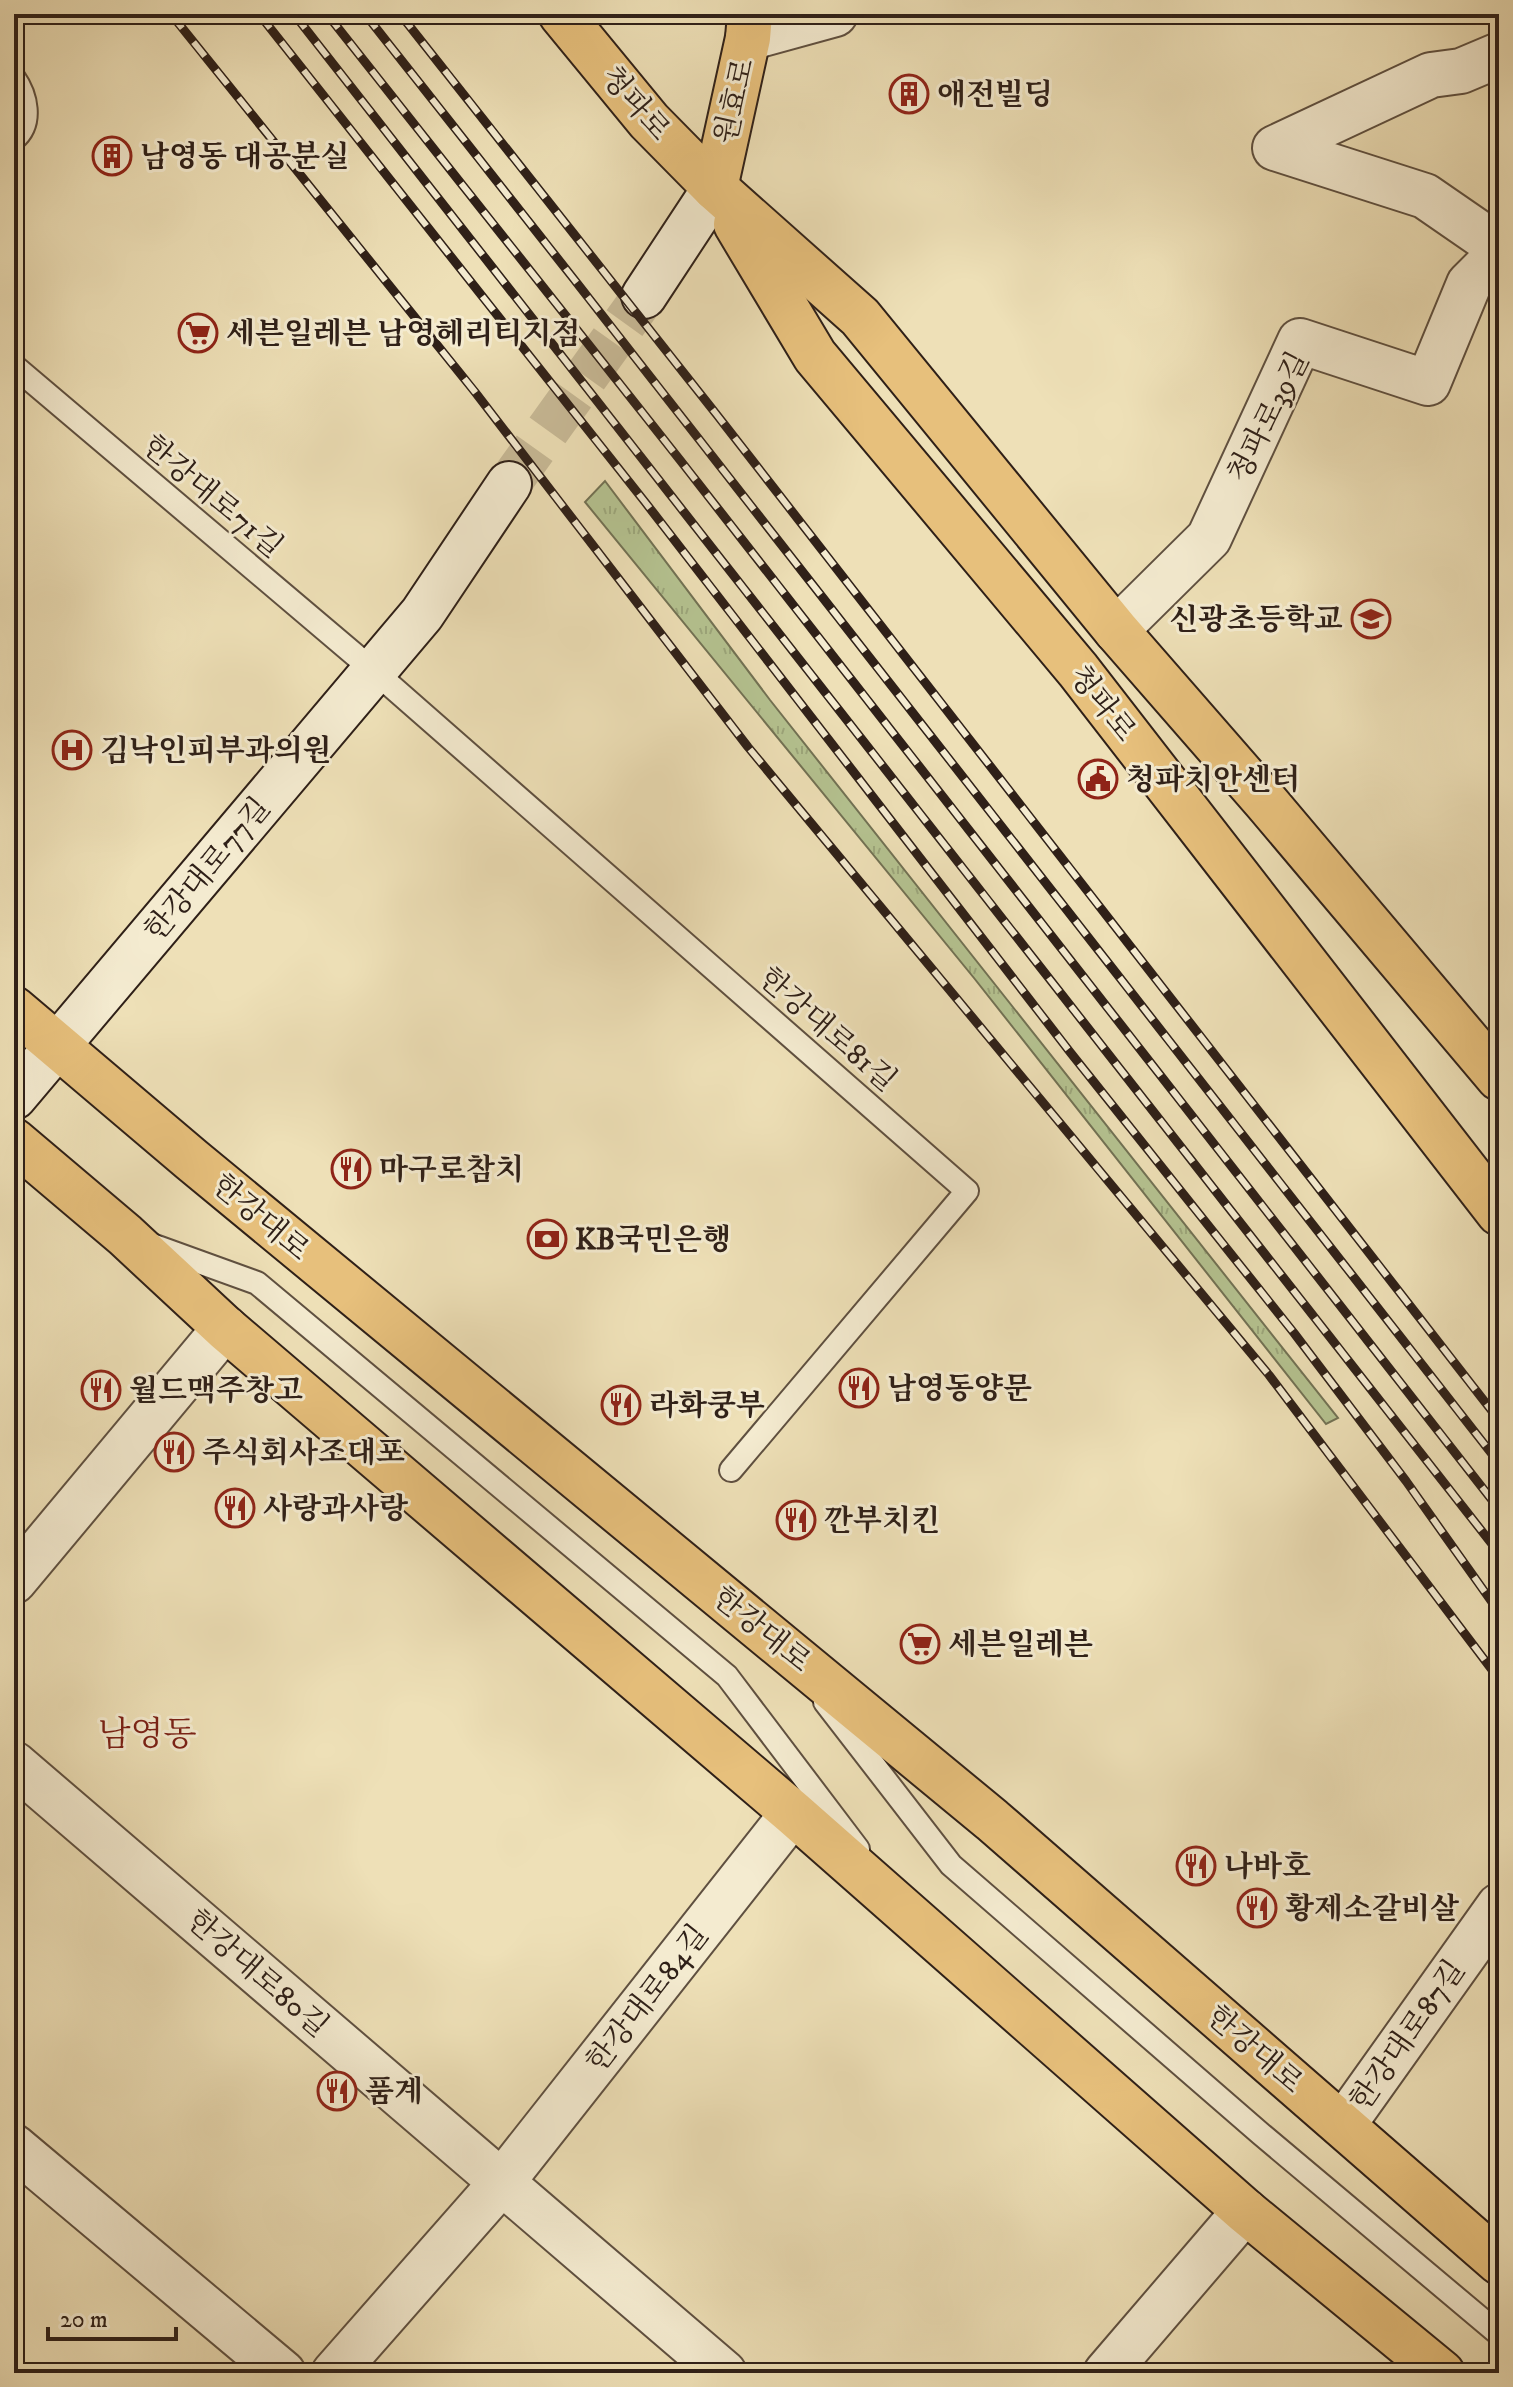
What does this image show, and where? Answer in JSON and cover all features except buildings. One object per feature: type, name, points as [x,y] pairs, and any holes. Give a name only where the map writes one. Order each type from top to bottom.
[{"type":"main road","name":"청파로","points":[[561,14],[649,121],[715,188],[860,317],[1116,630],[1499,1078]]},
{"type":"main road","name":"원효로","points":[[715,188],[749,26]]},
{"type":"main road","name":"청파로","points":[[715,188],[815,356],[1078,670],[1499,1213]]},
{"type":"main road","name":"한강대로","points":[[14,1009],[192,1160],[992,1820],[1499,2262]]},
{"type":"main road","points":[[14,1141],[125,1235],[225,1328],[793,1813],[1245,2211],[1442,2373]]},
{"type":"street","points":[[749,26],[835,14]]},
{"type":"street","points":[[1499,55],[1461,71],[1431,75],[1275,148],[1425,196],[1499,247]]},
{"type":"street","points":[[644,296],[715,188]]},
{"type":"street","name":"청파로39길","points":[[1116,630],[1209,538],[1300,341],[1428,383],[1469,284],[1499,254]]},
{"type":"street","name":"한강대로77길","points":[[14,1097],[422,614],[509,484]]},
{"type":"street","points":[[14,1581],[225,1328]]},
{"type":"street","name":"한강대로80길","points":[[14,1764],[502,2182]]},
{"type":"street","name":"한강대로84길","points":[[334,2373],[502,2182],[793,1813]]},
{"type":"street","name":"한강대로87길","points":[[1343,2125],[1499,1906]]},
{"type":"street","points":[[14,2147],[283,2373]]},
{"type":"street","points":[[502,2182],[724,2373]]},
{"type":"street","points":[[1106,2373],[1245,2211]]},
{"type":"lane","points":[[14,78],[23,93],[26,111],[21,133],[14,139]]},
{"type":"lane","name":"한강대로71길","points":[[14,366],[374,671]]},
{"type":"lane","name":"한강대로81길","points":[[374,671],[967,1191],[731,1470]]},
{"type":"lane","points":[[125,1235],[257,1283],[727,1676],[907,1914]]},
{"type":"lane","points":[[780,1644],[951,1865],[1261,2134],[1499,2334]]},
{"type":"green space","points":[[605,481],[770,700],[1338,1418],[1326,1424],[974,978],[585,502]]},
{"type":"tunnel","points":[[509,484],[644,296]]},
{"type":"railway","points":[[171,14],[475,392],[748,747],[1269,1375],[1499,1679]]},
{"type":"railway","points":[[259,14],[645,502],[1070,1052],[1294,1333],[1406,1481],[1499,1612]]},
{"type":"railway","points":[[294,14],[1499,1553]]},
{"type":"railway","points":[[327,14],[680,460],[1499,1509]]},
{"type":"railway","points":[[365,14],[1499,1463]]},
{"type":"railway","points":[[400,14],[717,415],[1499,1420]]},
{"type":"place","name":"애전빌딩","points":[[909,94]]},
{"type":"place","name":"남영동 대공분실","points":[[112,156]]},
{"type":"place","name":"세븐일레븐 남영헤리티지점","points":[[198,333]]},
{"type":"place","name":"신광초등학교","points":[[1371,619]]},
{"type":"place","name":"김낙인피부과의원","points":[[72,750]]},
{"type":"place","name":"청파치안센터","points":[[1098,779]]},
{"type":"place","name":"마구로참치","points":[[351,1169]]},
{"type":"place","name":"KB국민은행","points":[[547,1239]]},
{"type":"place","name":"남영동양문","points":[[859,1388]]},
{"type":"place","name":"월드맥주창고","points":[[101,1390]]},
{"type":"place","name":"라화쿵부","points":[[621,1405]]},
{"type":"place","name":"주식회사조대포","points":[[174,1452]]},
{"type":"place","name":"사랑과사랑","points":[[235,1508]]},
{"type":"place","name":"깐부치킨","points":[[796,1520]]},
{"type":"place","name":"세븐일레븐","points":[[920,1644]]},
{"type":"place","name":"나바호","points":[[1196,1866]]},
{"type":"place","name":"황제소갈비살","points":[[1257,1908]]},
{"type":"place","name":"품계","points":[[337,2091]]},
{"type":"district","name":"남영동","points":[[147,1733]]}]
